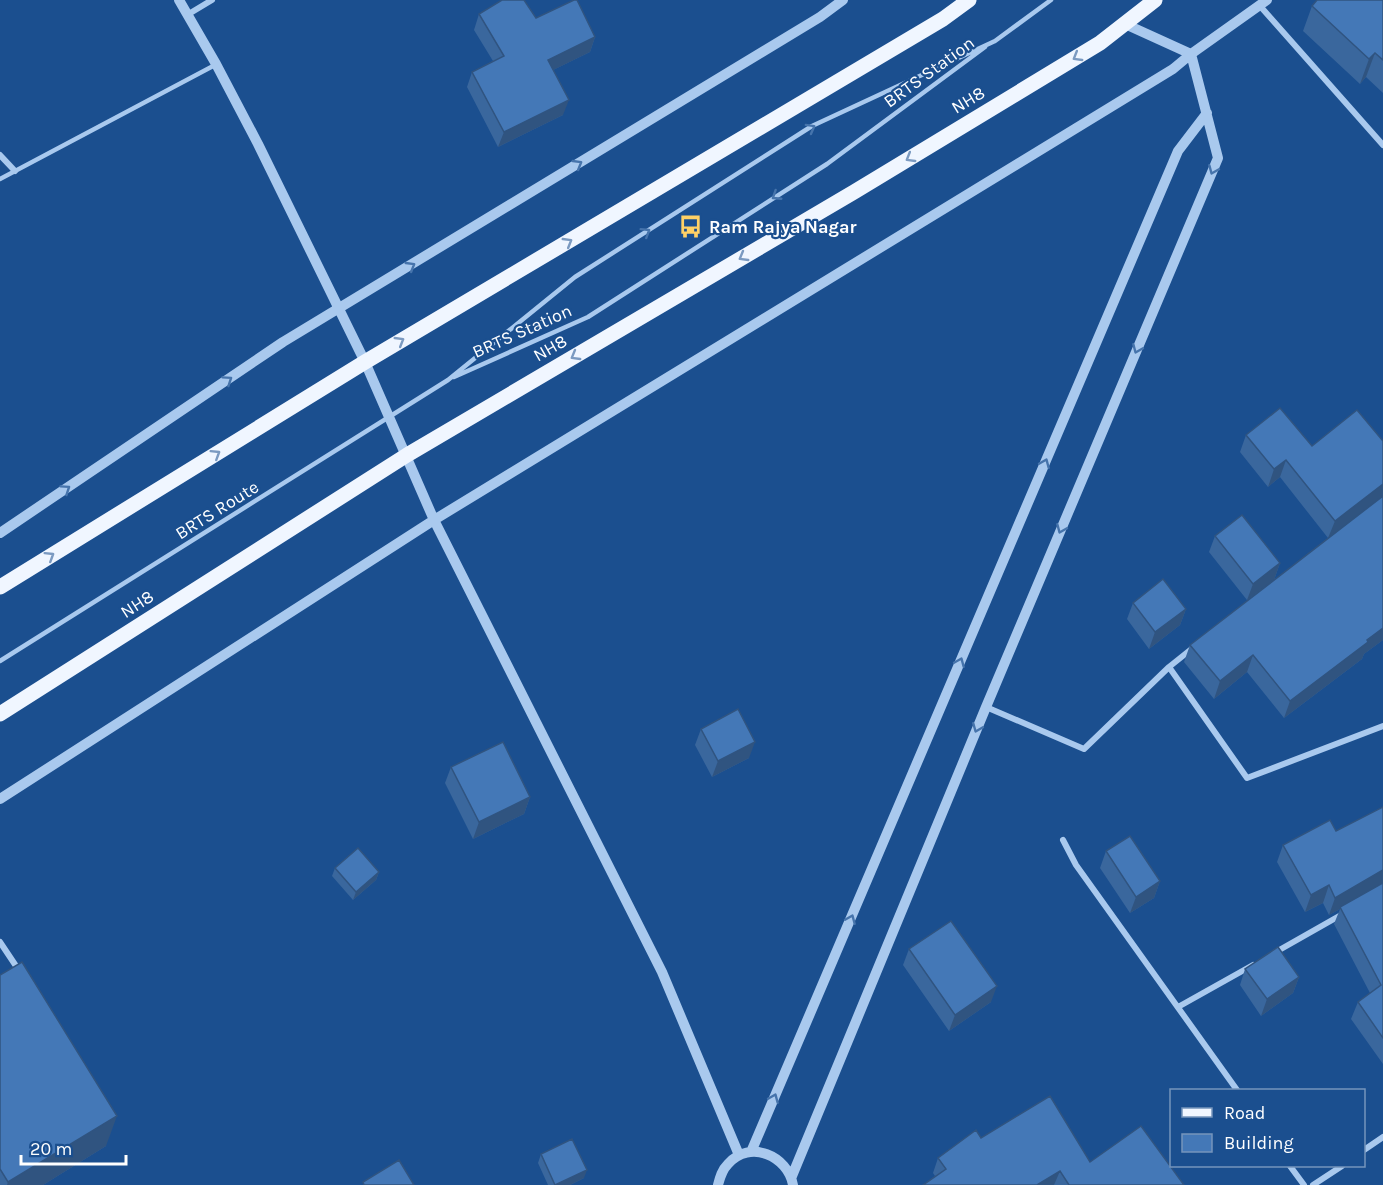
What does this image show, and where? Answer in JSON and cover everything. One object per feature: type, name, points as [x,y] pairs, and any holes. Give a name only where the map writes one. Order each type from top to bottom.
[{"type":"main road","points":[[0,587],[365,362],[943,19],[969,0]]},
{"type":"main road","name":"NH8","points":[[0,714],[407,455],[854,192],[1100,43],[1155,0]]},
{"type":"street","points":[[179,0],[258,144],[365,362],[434,520],[662,972],[739,1155]]},
{"type":"street","points":[[187,15],[212,0]]},
{"type":"street","points":[[0,533],[283,342],[820,17],[843,0]]},
{"type":"street","points":[[0,799],[434,520],[1163,75],[1264,2],[1383,145]]},
{"type":"street","points":[[1125,24],[1191,54]]},
{"type":"street","points":[[793,1180],[986,707],[1218,158],[1191,54]]},
{"type":"street","points":[[751,1152],[1178,152],[1207,113]]},
{"type":"street","points":[[0,155],[15,171]]},
{"type":"street","points":[[986,707],[1084,749],[1169,667],[1197,645]]},
{"type":"street","points":[[1169,667],[1247,778],[1383,726]]},
{"type":"street","points":[[1063,840],[1076,865],[1237,1089]]},
{"type":"street","points":[[1272,955],[1343,914]]},
{"type":"street","points":[[0,942],[26,980]]},
{"type":"street","points":[[1178,1007],[1261,960]]},
{"type":"street","points":[[1365,1149],[1383,1137]]},
{"type":"street","points":[[718,1185],[721,1173],[728,1163],[739,1155],[751,1152],[764,1153],[776,1158],[785,1165],[793,1180]]},
{"type":"street","points":[[1291,1167],[1304,1185]]},
{"type":"street","points":[[1313,1185],[1340,1167]]},
{"type":"lane","points":[[995,40],[1051,0]]},
{"type":"lane","name":"BRTS Station","points":[[448,380],[588,317],[826,164],[995,40]]},
{"type":"lane","name":"BRTS Station","points":[[448,380],[575,277],[812,126],[995,40]]},
{"type":"lane","points":[[0,178],[216,64]]},
{"type":"lane","name":"BRTS Route","points":[[0,661],[448,380]]},
{"type":"building","points":[[502,0],[524,0],[536,18],[577,0],[595,37],[548,60],[569,100],[504,132],[472,72],[504,56],[479,14]]},
{"type":"building","points":[[1317,0],[1383,0],[1383,60],[1375,53],[1369,59],[1312,6]]},
{"type":"building","points":[[1280,408],[1312,446],[1357,410],[1383,441],[1383,484],[1335,521],[1286,460],[1274,469],[1246,435]]},
{"type":"building","points":[[1383,496],[1383,628],[1290,701],[1253,655],[1220,681],[1190,645]]},
{"type":"building","points":[[1242,515],[1280,563],[1253,584],[1215,536]]},
{"type":"building","points":[[1163,579],[1186,609],[1155,632],[1133,603]]},
{"type":"building","points":[[738,709],[755,742],[718,761],[701,729]]},
{"type":"building","points":[[503,742],[530,797],[479,822],[451,767]]},
{"type":"building","points":[[1383,807],[1383,870],[1335,898],[1329,885],[1311,895],[1283,845],[1330,820],[1336,831]]},
{"type":"building","points":[[1130,836],[1160,881],[1136,897],[1106,851]]},
{"type":"building","points":[[358,848],[379,872],[356,892],[335,868]]},
{"type":"building","points":[[1383,883],[1383,1038],[1358,1002],[1381,985],[1340,907]]},
{"type":"building","points":[[951,921],[997,986],[955,1015],[909,949]]},
{"type":"building","points":[[1278,947],[1299,977],[1267,999],[1245,969]]},
{"type":"building","points":[[22,962],[117,1116],[8,1182],[0,1169],[0,975]]},
{"type":"building","points":[[1050,1096],[1090,1162],[1141,1126],[1184,1185],[1069,1185],[1060,1171],[1037,1185],[923,1185],[946,1169],[938,1158],[976,1130],[981,1138]]},
{"type":"building","points":[[572,1139],[587,1170],[555,1185],[541,1154]]},
{"type":"building","points":[[399,1160],[414,1185],[364,1185],[363,1182]]},
{"type":"place","name":"Ram Rajya Nagar","points":[[691,227]]}]
